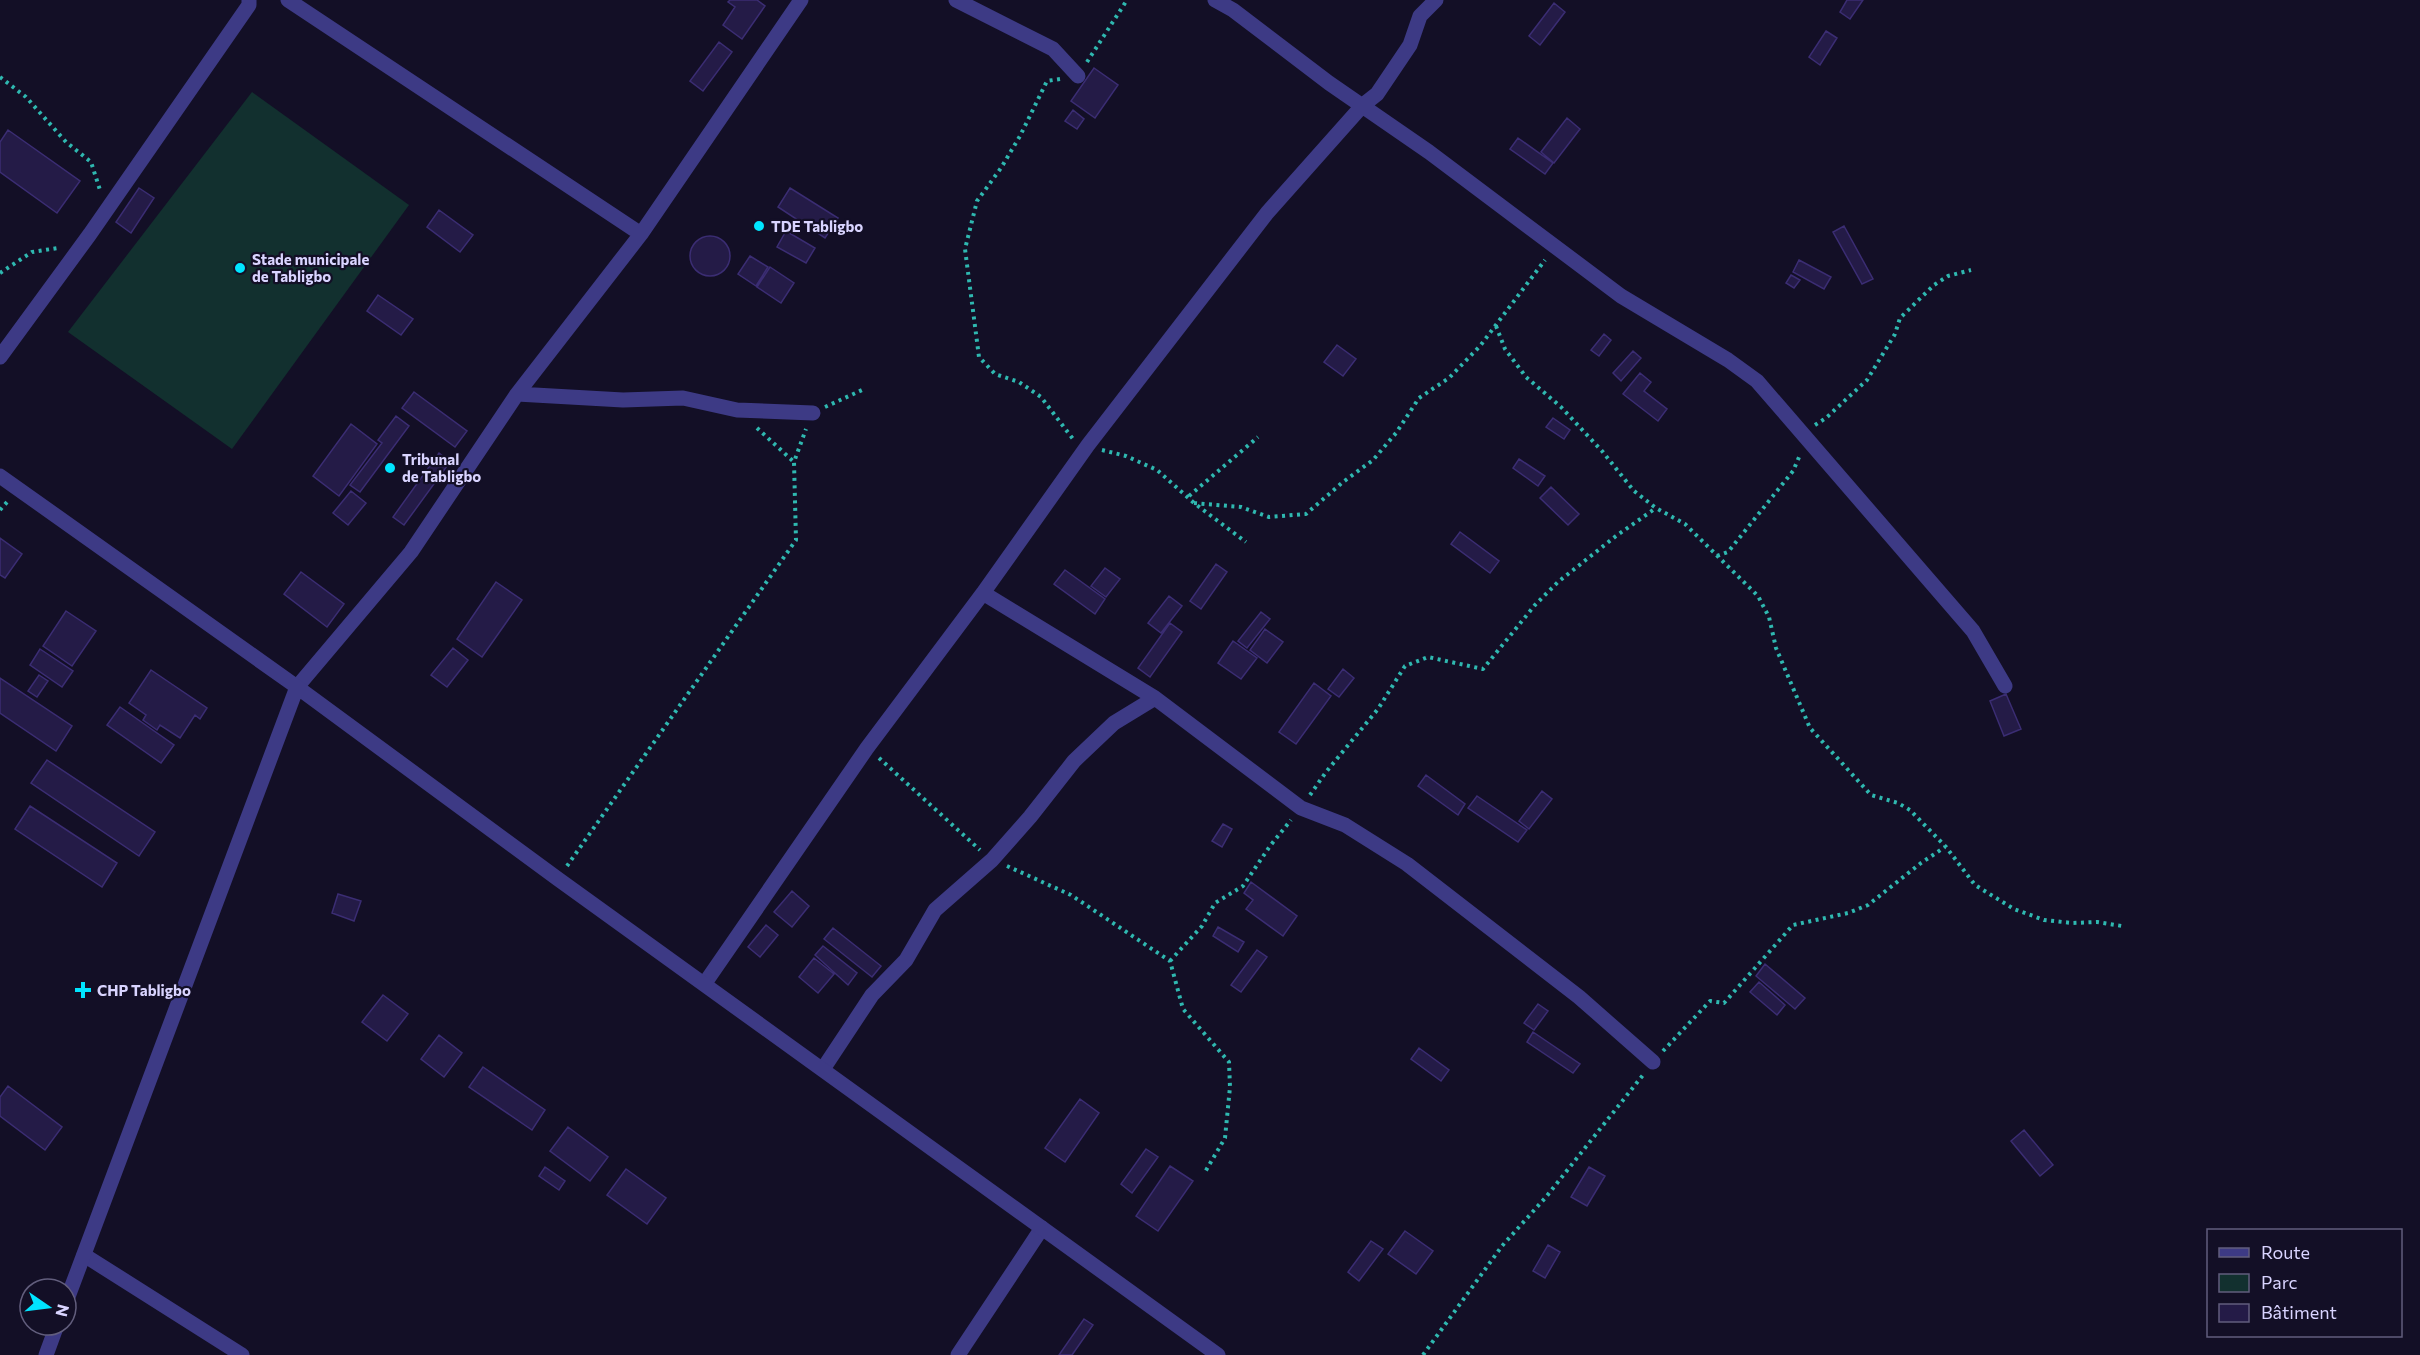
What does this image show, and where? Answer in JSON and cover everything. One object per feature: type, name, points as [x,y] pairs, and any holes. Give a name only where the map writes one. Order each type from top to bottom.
[{"type":"street","points":[[0,357],[107,210],[249,5],[249,0]]},
{"type":"street","points":[[288,0],[641,234]]},
{"type":"street","points":[[76,1277],[297,687],[411,552],[517,394],[641,234],[801,0]]},
{"type":"street","points":[[956,0],[1053,49],[1077,76]]},
{"type":"street","points":[[1215,0],[1233,10],[1622,296],[1728,360],[1757,381],[1973,631],[2005,686]]},
{"type":"street","points":[[705,983],[867,748],[983,593],[1088,445],[1267,213],[1363,105],[1377,94],[1410,45],[1420,16],[1436,0]]},
{"type":"street","points":[[517,394],[623,400],[683,398],[737,410],[813,413]]},
{"type":"street","points":[[0,476],[297,687],[558,879],[1218,1355]]},
{"type":"street","points":[[983,593],[1155,698],[1301,808],[1345,825],[1407,864],[1579,997],[1653,1062]]},
{"type":"street","points":[[823,1069],[872,995],[906,960],[935,910],[992,860],[1030,817],[1074,761],[1114,723],[1155,698]]},
{"type":"street","points":[[958,1355],[1042,1228]]},
{"type":"street","points":[[84,1255],[242,1355]]},
{"type":"street","points":[[46,1355],[53,1337]]},
{"type":"path","points":[[1127,0],[1077,76],[1047,81],[1020,136],[1001,168],[977,201],[965,249],[979,357],[995,374],[1019,382],[1041,397],[1068,429],[1078,447],[1088,445],[1126,456],[1157,470],[1189,496],[1194,503],[1246,542]]},
{"type":"path","points":[[0,77],[26,97],[66,142],[91,162],[107,210]]},
{"type":"path","points":[[1194,503],[1241,507],[1269,518],[1306,514],[1373,460],[1396,433],[1419,398],[1449,378],[1496,326],[1545,259],[1552,243]]},
{"type":"path","points":[[0,273],[32,252],[83,244]]},
{"type":"path","points":[[1716,556],[1728,552],[1793,471],[1804,436],[1867,380],[1895,334],[1900,318],[1934,285],[1948,276],[1971,270]]},
{"type":"path","points":[[1496,326],[1505,349],[1526,376],[1561,407],[1602,451],[1634,491],[1656,508],[1684,524],[1758,596],[1769,617],[1776,648],[1810,728],[1871,795],[1898,803],[1910,810],[1946,847],[1975,885],[2014,909],[2044,920],[2072,924],[2097,922],[2122,926]]},
{"type":"path","points":[[558,879],[796,540],[794,462],[813,413],[862,390]]},
{"type":"path","points":[[737,410],[794,462]]},
{"type":"path","points":[[1189,496],[1258,437]]},
{"type":"path","points":[[1170,961],[1202,926],[1215,903],[1243,886],[1326,772],[1378,709],[1405,666],[1428,657],[1483,669],[1535,605],[1558,582],[1656,508]]},
{"type":"path","points":[[867,748],[992,860],[1071,895],[1170,961],[1183,1009],[1229,1062],[1230,1087],[1225,1138],[1205,1172]]},
{"type":"path","points":[[1423,1355],[1502,1246],[1546,1197],[1653,1062],[1710,1000],[1724,1003],[1793,925],[1848,913],[1868,905],[1921,863],[1946,847]]},
{"type":"green space","name":"Stade municipale de Tabligbo","points":[[252,92],[409,205],[232,449],[68,332]]},
{"type":"building","points":[[730,0],[757,0],[765,6],[742,39],[723,25],[735,7],[728,2]]},
{"type":"building","points":[[1847,0],[1863,0],[1850,19],[1840,12]]},
{"type":"building","points":[[1554,3],[1565,12],[1540,45],[1529,36]]},
{"type":"building","points":[[1826,31],[1837,38],[1820,65],[1809,57]]},
{"type":"building","points":[[719,42],[732,52],[703,91],[690,81]]},
{"type":"building","points":[[1094,68],[1118,85],[1095,118],[1071,101]]},
{"type":"building","points":[[1073,110],[1084,119],[1077,129],[1065,121]]},
{"type":"building","points":[[1567,118],[1580,129],[1554,163],[1541,152]]},
{"type":"building","points":[[8,130],[80,181],[57,213],[0,172],[0,142]]},
{"type":"building","points":[[1518,138],[1553,163],[1545,174],[1510,149]]},
{"type":"building","points":[[139,188],[154,198],[131,233],[116,222]]},
{"type":"building","points":[[790,188],[838,218],[825,238],[778,207]]},
{"type":"building","points":[[439,210],[473,235],[460,252],[427,227]]},
{"type":"building","points":[[1844,226],[1873,279],[1862,284],[1833,232]]},
{"type":"building","points":[[786,231],[815,248],[806,263],[777,247]]},
{"type":"building","points":[[710,236],[724,242],[730,256],[724,270],[710,276],[696,270],[690,256],[696,242]]},
{"type":"building","points":[[750,256],[768,267],[756,286],[738,274]]},
{"type":"building","points":[[1799,260],[1831,277],[1824,289],[1793,272]]},
{"type":"building","points":[[770,267],[794,283],[781,303],[757,287]]},
{"type":"building","points":[[1791,275],[1800,280],[1794,288],[1786,283]]},
{"type":"building","points":[[378,295],[413,319],[401,335],[367,311]]},
{"type":"building","points":[[1604,334],[1611,340],[1599,356],[1591,350]]},
{"type":"building","points":[[1337,345],[1356,359],[1343,376],[1324,362]]},
{"type":"building","points":[[1633,351],[1641,358],[1621,381],[1613,373]]},
{"type":"building","points":[[1640,373],[1651,382],[1644,391],[1667,409],[1658,421],[1623,394]]},
{"type":"building","points":[[414,392],[467,431],[455,447],[402,408]]},
{"type":"building","points":[[396,416],[409,426],[360,492],[350,485],[382,443],[378,440]]},
{"type":"building","points":[[1553,418],[1570,430],[1564,439],[1546,427]]},
{"type":"building","points":[[351,424],[377,444],[339,496],[313,476]]},
{"type":"building","points":[[439,453],[450,462],[404,525],[393,517]]},
{"type":"building","points":[[1519,459],[1545,476],[1538,486],[1513,468]]},
{"type":"building","points":[[1551,487],[1579,514],[1568,525],[1540,498]]},
{"type":"building","points":[[351,491],[366,503],[348,525],[333,513]]},
{"type":"building","points":[[1460,532],[1499,561],[1490,573],[1451,544]]},
{"type":"building","points":[[0,538],[22,554],[5,578],[0,575]]},
{"type":"building","points":[[1216,564],[1227,572],[1201,609],[1190,601]]},
{"type":"building","points":[[1105,568],[1120,579],[1106,597],[1091,586]]},
{"type":"building","points":[[1065,570],[1105,599],[1095,614],[1054,584]]},
{"type":"building","points":[[301,572],[344,604],[327,627],[284,594]]},
{"type":"building","points":[[496,582],[522,600],[482,657],[457,639]]},
{"type":"building","points":[[1169,596],[1182,606],[1161,633],[1148,623]]},
{"type":"building","points":[[66,611],[96,631],[72,666],[43,646]]},
{"type":"building","points":[[1261,612],[1270,619],[1247,648],[1238,641]]},
{"type":"building","points":[[1170,623],[1182,632],[1150,677],[1138,668]]},
{"type":"building","points":[[1265,629],[1283,642],[1267,663],[1250,650]]},
{"type":"building","points":[[1233,641],[1257,658],[1241,679],[1218,663]]},
{"type":"building","points":[[453,648],[468,660],[447,687],[431,675]]},
{"type":"building","points":[[40,649],[73,671],[62,687],[30,665]]},
{"type":"building","points":[[1343,669],[1354,678],[1339,697],[1328,689]]},
{"type":"building","points":[[151,670],[207,708],[200,719],[195,715],[180,738],[160,725],[157,730],[143,720],[146,715],[129,703]]},
{"type":"building","points":[[39,675],[48,681],[37,697],[28,691]]},
{"type":"building","points":[[0,678],[72,726],[56,751],[0,713]]},
{"type":"building","points":[[1314,683],[1331,696],[1296,744],[1279,732]]},
{"type":"building","points":[[2006,694],[2021,729],[2004,736],[1990,701]]},
{"type":"building","points":[[120,707],[174,745],[161,763],[107,725]]},
{"type":"building","points":[[47,760],[155,832],[139,856],[31,783]]},
{"type":"building","points":[[1426,775],[1465,804],[1458,815],[1418,786]]},
{"type":"building","points":[[1542,791],[1552,799],[1529,829],[1519,821]]},
{"type":"building","points":[[1477,796],[1527,830],[1518,842],[1468,808]]},
{"type":"building","points":[[30,806],[117,863],[102,887],[15,829]]},
{"type":"building","points":[[1223,824],[1232,829],[1222,847],[1212,841]]},
{"type":"building","points":[[1251,882],[1297,916],[1283,936],[1246,909],[1253,900],[1244,893]]},
{"type":"building","points":[[792,891],[809,906],[792,927],[774,912]]},
{"type":"building","points":[[338,894],[361,901],[354,921],[332,913]]},
{"type":"building","points":[[766,925],[778,935],[760,957],[748,947]]},
{"type":"building","points":[[1218,927],[1244,942],[1238,952],[1213,936]]},
{"type":"building","points":[[833,928],[881,966],[872,977],[824,939]]},
{"type":"building","points":[[823,946],[857,973],[848,985],[815,955]]},
{"type":"building","points":[[1257,950],[1267,957],[1241,992],[1231,985]]},
{"type":"building","points":[[814,958],[834,974],[818,993],[799,977]]},
{"type":"building","points":[[1765,964],[1805,998],[1795,1009],[1756,976]]},
{"type":"building","points":[[1759,982],[1785,1005],[1777,1015],[1750,992]]},
{"type":"building","points":[[383,995],[408,1014],[387,1041],[362,1022]]},
{"type":"building","points":[[1538,1004],[1548,1011],[1534,1030],[1524,1023]]},
{"type":"building","points":[[1533,1032],[1580,1064],[1573,1073],[1527,1042]]},
{"type":"building","points":[[439,1035],[462,1053],[444,1077],[421,1059]]},
{"type":"building","points":[[1419,1048],[1449,1070],[1441,1081],[1411,1059]]},
{"type":"building","points":[[483,1067],[545,1110],[532,1130],[469,1087]]},
{"type":"building","points":[[8,1086],[62,1127],[45,1150],[0,1116],[0,1097]]},
{"type":"building","points":[[1080,1099],[1099,1113],[1065,1162],[1045,1148]]},
{"type":"building","points":[[568,1127],[608,1157],[590,1181],[550,1151]]},
{"type":"building","points":[[2024,1130],[2053,1165],[2040,1176],[2011,1141]]},
{"type":"building","points":[[1146,1149],[1158,1157],[1132,1193],[1121,1184]]},
{"type":"building","points":[[1170,1166],[1193,1181],[1158,1231],[1136,1216]]},
{"type":"building","points":[[545,1167],[565,1181],[559,1190],[539,1176]]},
{"type":"building","points":[[1589,1167],[1605,1176],[1587,1206],[1571,1197]]},
{"type":"building","points":[[626,1169],[666,1198],[647,1224],[607,1195]]},
{"type":"building","points":[[1405,1231],[1433,1251],[1416,1274],[1388,1254]]},
{"type":"building","points":[[1371,1241],[1383,1249],[1359,1281],[1348,1272]]},
{"type":"building","points":[[1548,1245],[1560,1252],[1545,1278],[1533,1271]]},
{"type":"building","points":[[1084,1319],[1093,1325],[1072,1355],[1059,1355]]},
{"type":"place","name":"TDE Tabligbo","points":[[759,226]]},
{"type":"place","name":"Stade municipale de Tabligbo","points":[[240,268]]},
{"type":"place","name":"Tribunal de Tabligbo","points":[[390,468]]},
{"type":"place","name":"CHP Tabligbo","points":[[83,990]]}]
